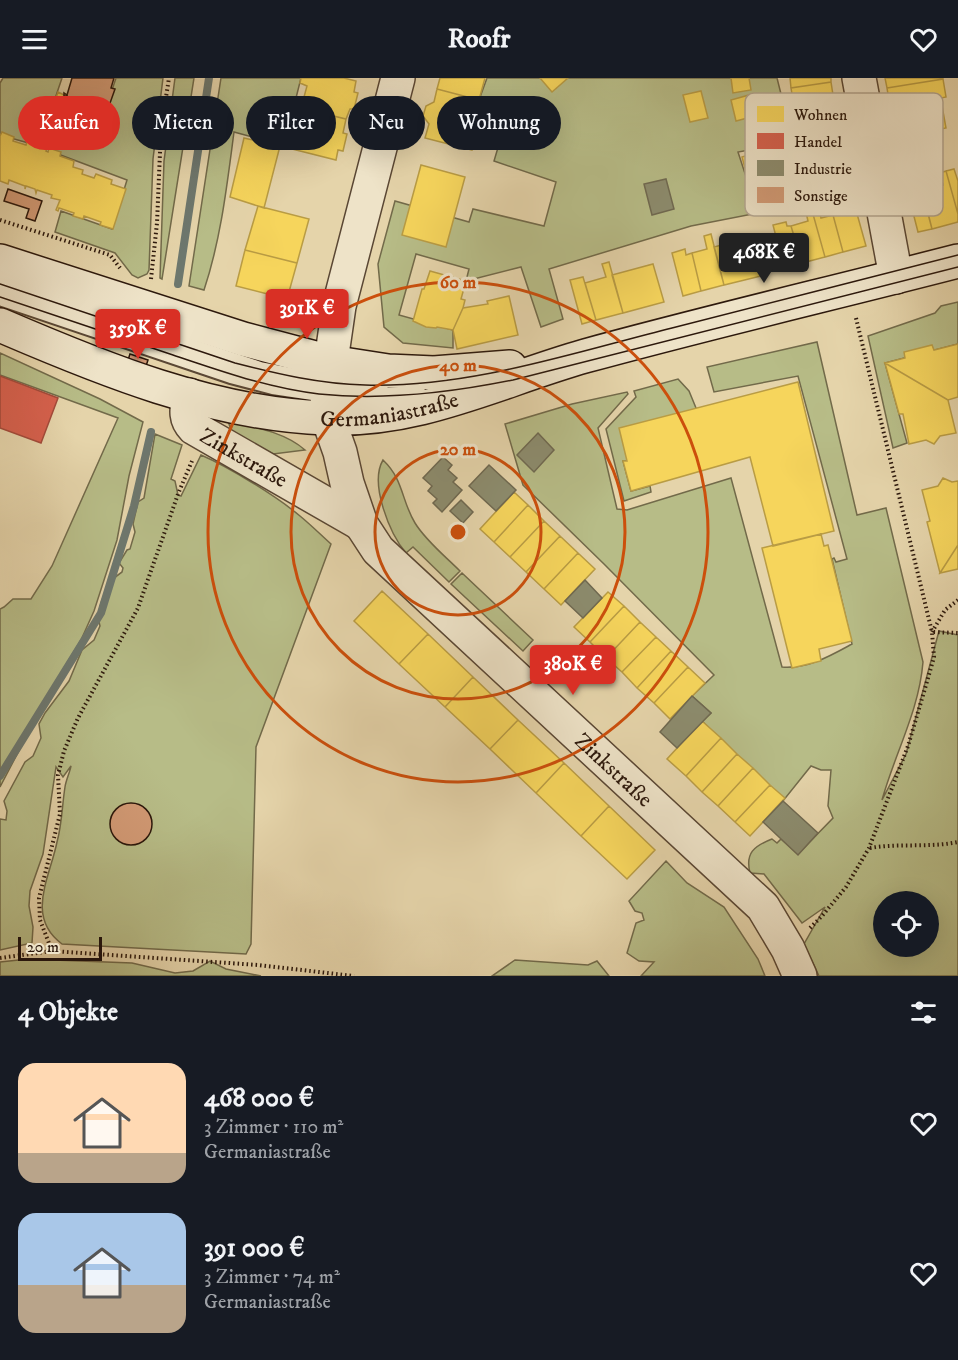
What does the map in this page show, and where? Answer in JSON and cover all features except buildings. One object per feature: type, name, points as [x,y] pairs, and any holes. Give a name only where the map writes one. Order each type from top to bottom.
[{"type":"main road","points":[[328,389],[339,306],[398,78]]},
{"type":"main road","points":[[859,78],[862,93]]},
{"type":"main road","points":[[885,216],[896,277]]},
{"type":"main road","name":"Germaniastraße","points":[[0,261],[132,294],[272,348],[328,389],[380,415],[443,404],[583,357],[958,261]]},
{"type":"main road","name":"Germaniastraße","points":[[0,325],[135,378],[195,418],[291,416],[328,389],[388,371],[435,373],[487,370],[583,357]]},
{"type":"main road","name":"Zinkstraße","points":[[328,389],[347,483],[361,524],[378,550],[763,907],[794,962]]},
{"type":"main road","name":"Zinkstraße","points":[[195,418],[361,524]]},
{"type":"lane","points":[[0,284],[235,363],[328,389]]},
{"type":"lane","points":[[0,297],[249,380],[284,389],[328,389]]},
{"type":"path","points":[[0,220],[110,255],[132,294],[149,283],[153,276],[161,129],[169,78]]},
{"type":"path","points":[[794,962],[822,916],[846,887],[869,848],[908,746],[934,657],[932,632],[849,288]]},
{"type":"path","points":[[52,951],[40,920],[39,898],[60,814],[58,775],[64,751],[78,718],[138,608],[188,469],[195,418]]},
{"type":"path","points":[[932,632],[945,610],[958,600]]},
{"type":"path","points":[[932,632],[958,633]]},
{"type":"path","points":[[869,848],[889,845],[945,845],[958,842]]},
{"type":"path","points":[[0,958],[52,951],[258,965],[354,976]]},
{"type":"green space","points":[[3,78],[62,78],[56,96],[18,96],[18,140],[0,135],[0,83]]},
{"type":"green space","points":[[116,78],[163,78],[161,96],[132,96],[132,150],[154,150],[149,270],[147,274],[138,278],[132,275],[115,253],[55,232],[61,211],[112,229],[127,180],[50,151],[120,150],[120,96],[110,96]]},
{"type":"green space","points":[[175,78],[194,78],[191,96],[173,96]]},
{"type":"green space","points":[[221,78],[301,78],[296,96],[246,96],[246,135],[234,132],[234,96],[218,96]]},
{"type":"green space","points":[[487,78],[777,78],[781,93],[745,93],[745,151],[738,152],[745,174],[745,215],[691,226],[549,269],[563,319],[541,327],[521,267],[466,281],[469,269],[416,254],[399,315],[453,330],[453,348],[403,343],[384,327],[378,264],[395,201],[469,222],[473,209],[544,226],[556,182],[494,161],[497,150],[561,150],[561,96],[480,96]]},
{"type":"green space","points":[[165,150],[183,150],[162,279],[160,278]]},
{"type":"green space","points":[[210,150],[232,150],[219,232],[210,271],[204,290],[189,286]]},
{"type":"green space","points":[[958,302],[958,344],[885,363],[907,443],[893,448],[868,336],[935,313],[941,306]]},
{"type":"green space","points":[[817,342],[857,515],[886,508],[923,662],[912,715],[882,800],[906,754],[939,631],[958,635],[958,976],[819,976],[804,944],[825,907],[802,923],[764,874],[750,873],[749,860],[752,851],[760,844],[772,839],[777,843],[781,839],[798,854],[833,818],[828,806],[831,770],[821,770],[811,766],[783,801],[702,721],[711,713],[692,696],[714,675],[523,485],[505,424],[572,404],[627,392],[628,394],[598,428],[617,509],[627,510],[731,478],[782,667],[810,664],[827,657],[852,644],[832,559],[834,558],[836,562],[847,559],[798,376],[714,392],[707,367]]},
{"type":"green space","points":[[0,353],[100,399],[143,422],[129,476],[117,540],[94,611],[81,640],[50,691],[0,787],[0,609],[13,599],[31,599],[52,566],[118,418],[0,375]]},
{"type":"green space","points":[[678,379],[689,391],[696,408],[627,461],[623,461],[631,491],[650,486],[651,492],[624,501],[606,429],[636,397],[634,391]]},
{"type":"green space","points":[[228,421],[279,434],[305,450],[273,454],[232,433]]},
{"type":"green space","points":[[155,434],[182,445],[171,479],[175,481],[178,495],[181,496],[201,455],[238,474],[278,500],[304,519],[331,544],[256,747],[251,944],[246,954],[62,944],[51,933],[42,909],[43,896],[59,835],[65,787],[71,766],[63,777],[56,767],[43,854],[30,891],[32,943],[0,950],[0,819],[6,820],[7,811],[4,801],[25,762],[33,756],[41,738],[39,724],[45,713],[69,681],[82,650],[94,640],[100,626],[101,604],[107,589],[122,572],[123,568],[119,563],[130,549],[135,532],[133,524],[138,502],[144,498]]},
{"type":"green space","points":[[383,460],[395,475],[410,515],[419,530],[460,571],[449,582],[413,547],[406,553],[394,534],[383,508],[378,482]]},
{"type":"green space","points":[[462,573],[533,640],[523,651],[451,584]]},
{"type":"green space","points":[[666,861],[687,883],[724,907],[758,959],[765,976],[641,976],[654,962],[639,961],[627,953],[636,923],[644,920],[642,913],[635,911],[629,901]]},
{"type":"green space","points":[[28,959],[132,963],[175,973],[193,971],[210,961],[226,969],[261,976],[0,976],[0,962]]},
{"type":"green space","points":[[515,960],[588,965],[597,961],[609,976],[492,976]]},
{"type":"waterway","points":[[178,284],[209,78]]},
{"type":"waterway","points":[[0,776],[101,613],[134,506],[151,432]]},
{"type":"tram line","points":[[0,284],[251,367],[332,383],[404,384],[443,381],[520,367],[958,255]]},
{"type":"tram line","points":[[0,297],[263,383],[319,394],[368,397],[441,392],[513,380],[958,267]]}]
